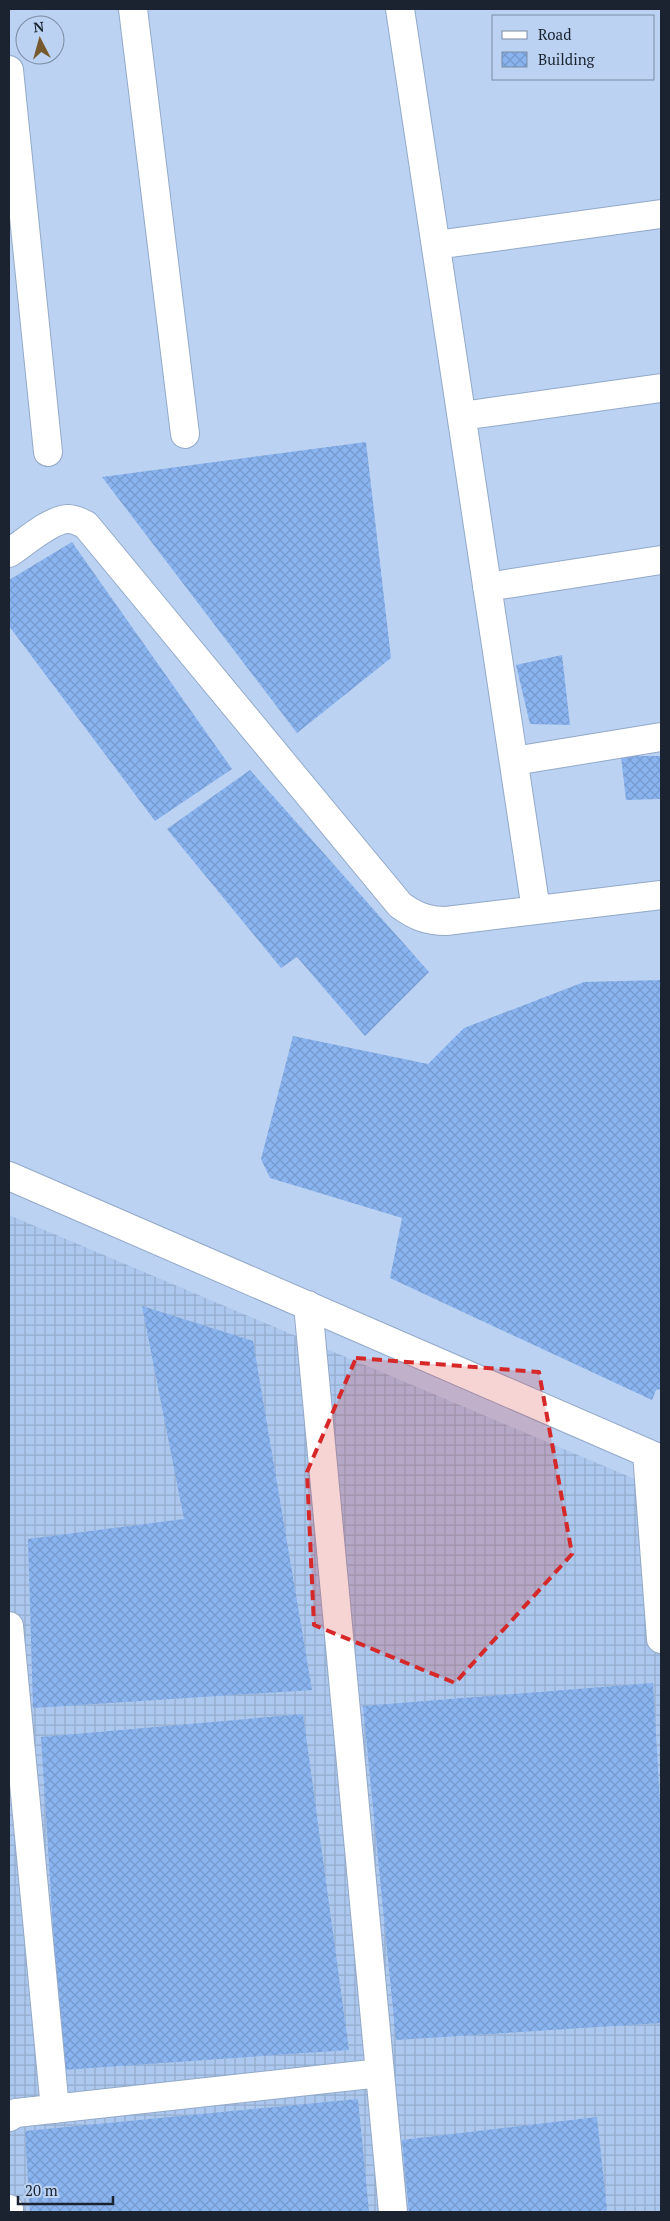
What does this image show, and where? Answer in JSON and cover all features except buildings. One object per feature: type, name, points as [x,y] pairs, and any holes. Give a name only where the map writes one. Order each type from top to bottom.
[{"type":"street","points":[[133,9],[186,434]]},
{"type":"street","points":[[400,9],[536,910]]},
{"type":"street","points":[[9,70],[48,452]]},
{"type":"street","points":[[436,245],[661,214]]},
{"type":"street","points":[[462,416],[661,388]]},
{"type":"street","points":[[9,553],[52,524],[66,518],[77,520],[86,525],[400,904],[414,915],[432,921],[446,921],[661,895]]},
{"type":"street","points":[[488,587],[661,560]]},
{"type":"street","points":[[514,761],[661,737]]},
{"type":"street","points":[[9,1176],[654,1456],[661,1639]]},
{"type":"street","points":[[308,1305],[393,2212]]},
{"type":"street","points":[[9,1626],[55,2109]]},
{"type":"street","points":[[9,2117],[16,2113],[380,2073]]},
{"type":"highlighted area","points":[[356,1358],[539,1372],[572,1554],[455,1683],[314,1625],[307,1472]]},
{"type":"shaded area","points":[[9,1215],[661,1490],[661,2212],[9,2212]]}]
